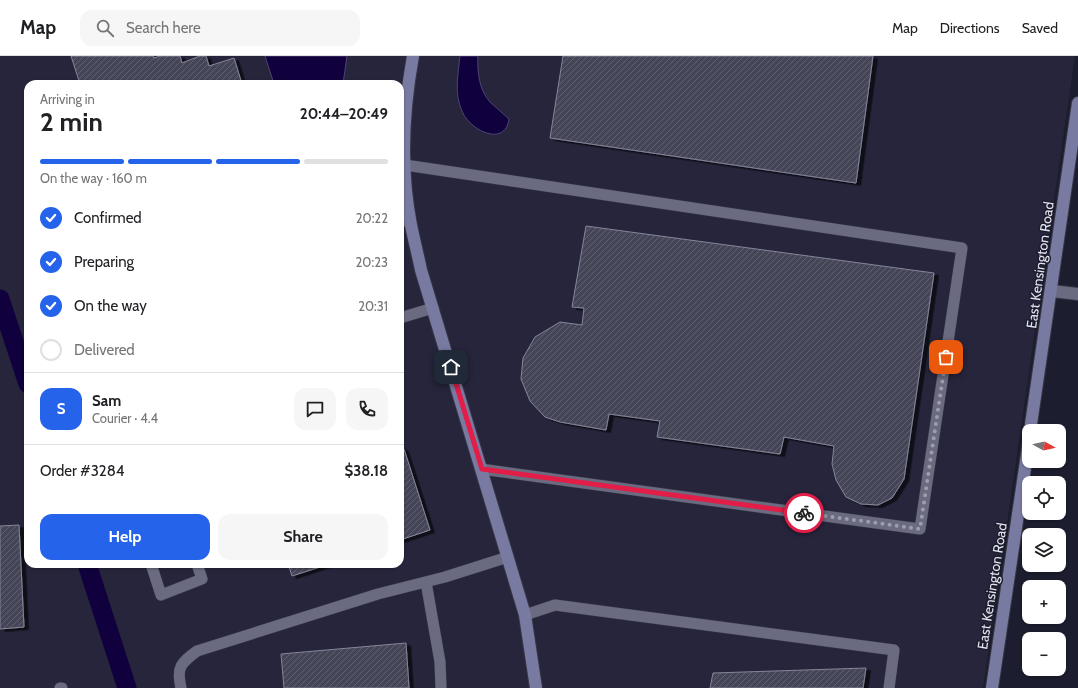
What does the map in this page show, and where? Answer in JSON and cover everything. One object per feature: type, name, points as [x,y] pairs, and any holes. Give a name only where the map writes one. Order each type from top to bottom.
[{"type":"street","points":[[413,56],[408,84],[404,131],[405,221],[433,308],[525,615],[536,688]]},
{"type":"street","name":"East Kensington Road","points":[[1031,424],[1052,291],[1078,103]]},
{"type":"street","points":[[1052,291],[1078,294]]},
{"type":"street","name":"East Kensington Road","points":[[992,688],[1025,468]]},
{"type":"lane","points":[[405,165],[962,248],[920,529],[482,469]]},
{"type":"lane","points":[[404,317],[433,308]]},
{"type":"lane","points":[[181,688],[179,677],[183,662],[197,651],[378,594],[445,578],[508,557]]},
{"type":"lane","points":[[152,568],[161,595],[202,579],[198,568]]},
{"type":"lane","points":[[426,582],[440,662],[441,688]]},
{"type":"lane","points":[[525,615],[554,604],[894,650],[889,688]]},
{"type":"shaded area","points":[[0,56],[1075,56],[983,688],[0,688]]},
{"type":"shaded area","points":[[265,56],[347,56],[344,80],[273,80]]},
{"type":"shaded area","points":[[460,56],[478,56],[478,74],[483,92],[490,102],[509,119],[506,128],[501,133],[494,134],[479,130],[466,118],[462,111],[457,91]]},
{"type":"building","points":[[71,56],[153,56],[154,58],[160,56],[180,56],[182,63],[200,56],[206,56],[209,66],[234,58],[241,80],[79,80]]},
{"type":"building","points":[[563,56],[873,56],[856,183],[550,138]]},
{"type":"building","points":[[586,226],[934,273],[904,479],[892,498],[878,505],[861,504],[846,497],[836,480],[832,464],[834,446],[784,437],[780,454],[657,437],[660,421],[609,414],[606,430],[560,422],[545,417],[530,401],[521,379],[523,358],[535,337],[560,322],[582,325],[584,308],[572,307]]},
{"type":"building","points":[[404,449],[430,530],[404,539]]},
{"type":"building","points":[[19,525],[24,627],[0,629],[0,526]]},
{"type":"building","points":[[289,568],[317,568],[292,576]]},
{"type":"building","points":[[406,643],[409,688],[284,688],[281,654]]},
{"type":"building","points":[[866,668],[863,688],[710,688],[713,673]]},
{"type":"waterway","points":[[0,299],[24,372]]},
{"type":"waterway","points":[[88,568],[127,688]]},
{"type":"way so far","points":[[804,513],[920,529],[946,357]]},
{"type":"route","points":[[451,367],[482,469],[804,513]]}]
